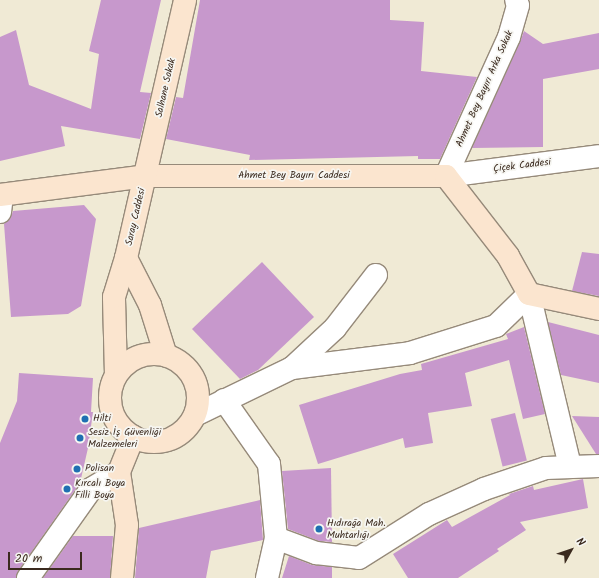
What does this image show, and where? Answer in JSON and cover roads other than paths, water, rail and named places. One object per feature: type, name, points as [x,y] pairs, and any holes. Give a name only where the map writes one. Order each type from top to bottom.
[{"type":"street","name":"Salhane Sokak","points":[[146,176],[185,0]]},
{"type":"street","name":"Ahmet Bey Bayırı Arka Sokak","points":[[446,176],[509,38],[518,6],[516,0]]},
{"type":"street","name":"Çiçek Caddesi","points":[[446,176],[599,156]]},
{"type":"street","name":"Ahmet Bey Bayırı Caddesi","points":[[1,201],[146,176],[446,176]]},
{"type":"street","name":"Saray Caddesi","points":[[116,375],[114,297],[126,258],[146,176]]},
{"type":"street","points":[[446,176],[508,256],[529,294],[570,466]]},
{"type":"street","points":[[126,258],[150,305],[166,356]]},
{"type":"street","points":[[195,415],[292,368],[334,328],[376,275]]},
{"type":"street","points":[[529,294],[599,309]]},
{"type":"street","points":[[292,368],[410,354],[496,326],[529,294]]},
{"type":"street","points":[[152,354],[166,356],[179,362],[189,371],[196,385],[198,400],[195,415],[188,427],[176,437],[162,442],[147,442],[133,437],[121,428],[113,416],[109,402],[110,388],[116,375],[125,364],[138,356],[152,354]]},
{"type":"street","points":[[224,400],[269,464],[276,538],[267,578]]},
{"type":"street","points":[[122,578],[127,525],[119,472],[133,437]]},
{"type":"street","points":[[276,538],[316,553],[359,558],[429,514],[484,489],[546,468],[599,466]]},
{"type":"street","points":[[28,578],[91,489],[119,472]]},
{"type":"place","name":"Hilti","points":[[85,419]]},
{"type":"place","name":"Sesiz İş Güvenliği Malzemeleri","points":[[80,438]]},
{"type":"place","name":"Polisan","points":[[77,469]]},
{"type":"place","name":"Kırcalı Boya Filli Boya","points":[[67,489]]},
{"type":"place","name":"Hıdırağa Mah. Muhtarlığı","points":[[319,529]]}]
